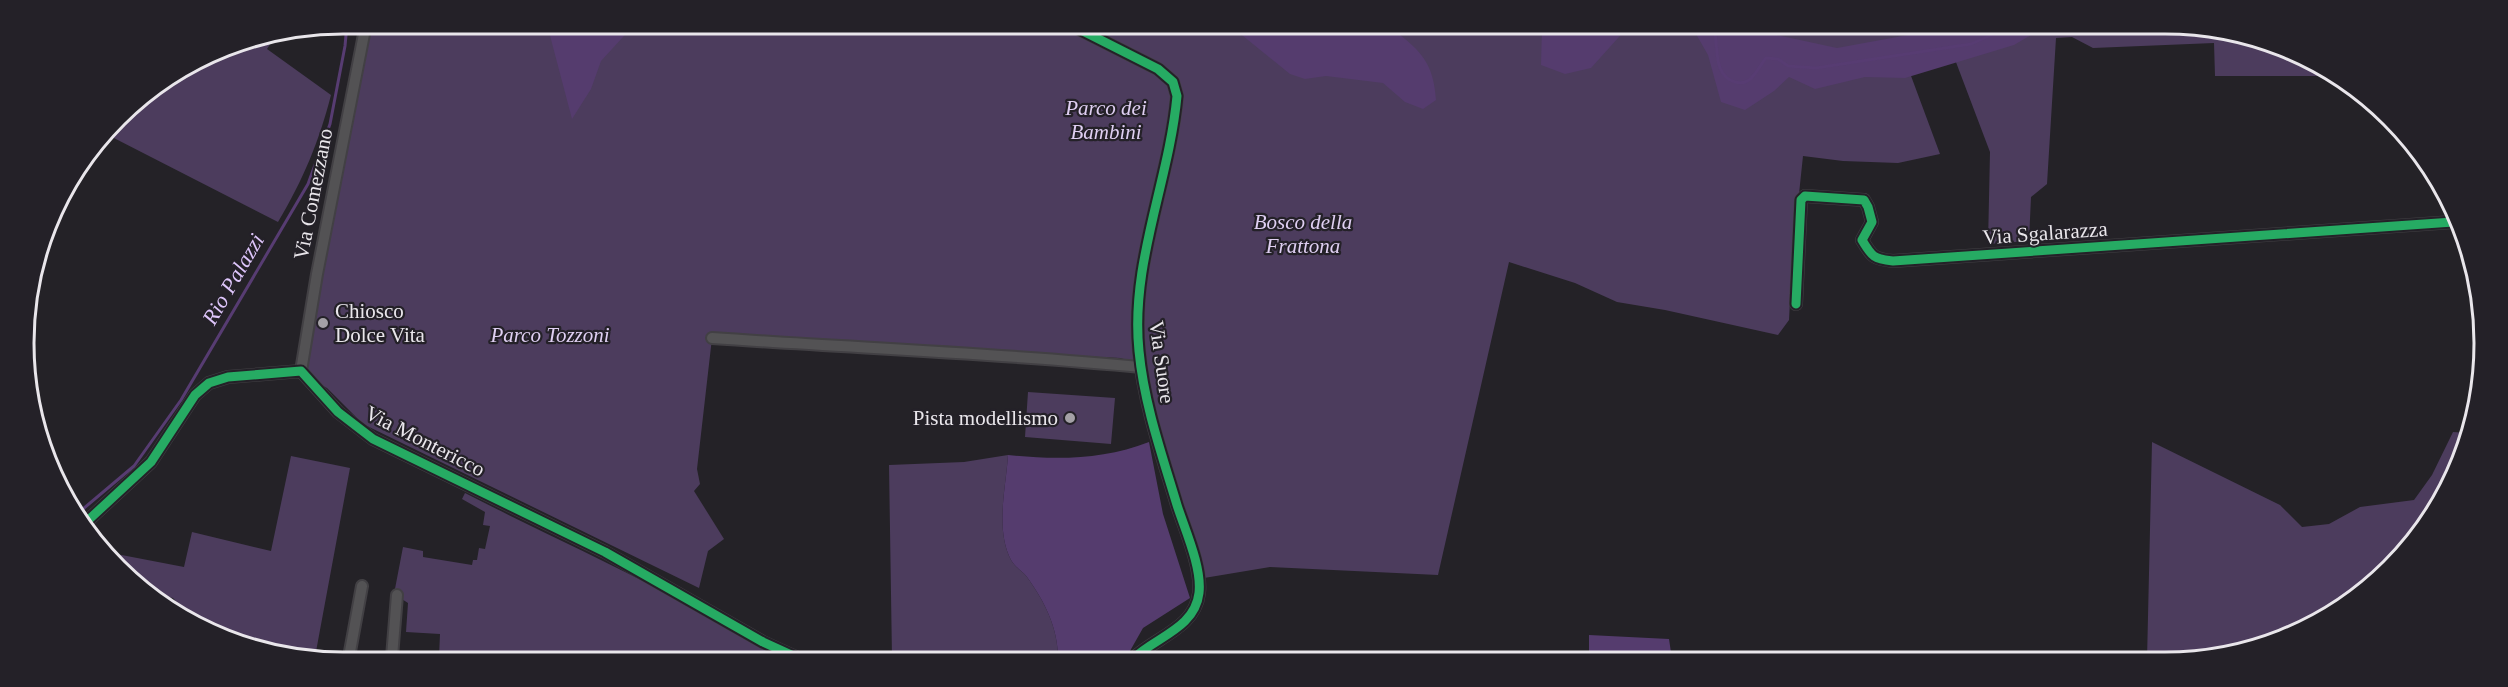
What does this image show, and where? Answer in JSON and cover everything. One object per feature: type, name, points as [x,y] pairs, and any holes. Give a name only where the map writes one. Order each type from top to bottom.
[{"type":"street","name":"Via Comezzano","points":[[301,371],[317,274],[364,34]]},
{"type":"street","name":"Via Suore","points":[[1089,34],[1158,69],[1167,75],[1176,87],[1176,108],[1137,300],[1137,323],[1141,367],[1158,444],[1190,543],[1199,583],[1196,606],[1189,617],[1142,652]]},
{"type":"street","name":"Via Sgalarazza","points":[[1796,304],[1801,200],[1805,196],[1864,200],[1872,222],[1862,240],[1877,260],[1893,261],[2449,222]]},
{"type":"street","points":[[712,338],[820,346],[922,349],[1141,367]]},
{"type":"street","points":[[90,519],[151,462],[195,395],[209,383],[228,377],[301,371]]},
{"type":"street","name":"Via Montericco","points":[[301,371],[338,412],[373,439],[606,552],[785,652]]},
{"type":"street","points":[[350,652],[362,586]]},
{"type":"street","points":[[392,652],[397,595]]},
{"type":"green space","name":"Bosco della Frattona","points":[[367,34],[2164,34],[2205,37],[2244,45],[2283,58],[2319,76],[2215,76],[2214,43],[2093,48],[2072,37],[2056,38],[2047,184],[2031,197],[2029,241],[1988,244],[1990,152],[1951,49],[1904,57],[1940,154],[1898,163],[1843,161],[1803,156],[1792,260],[1789,320],[1778,335],[1665,310],[1617,302],[1575,283],[1509,262],[1438,575],[1270,567],[1198,579],[1141,364],[1120,358],[712,338],[697,469],[700,484],[694,491],[724,539],[708,551],[699,588],[363,424],[327,388],[314,381],[309,371],[303,371]]},
{"type":"green space","points":[[271,43],[267,49],[331,95],[309,160],[278,222],[113,138],[155,98],[189,76],[225,58]]},
{"type":"green space","name":"Pista modellismo","points":[[1028,392],[1115,398],[1111,444],[1025,437]]},
{"type":"green space","points":[[2453,432],[2460,432],[2442,480],[2410,532],[2368,576],[2353,589],[2319,611],[2283,629],[2225,647],[2185,652],[2147,652],[2152,442],[2280,505],[2302,527],[2329,524],[2360,507],[2414,500],[2432,475]]},
{"type":"green space","points":[[1008,455],[1002,522],[1006,548],[1011,560],[1027,577],[1045,606],[1056,636],[1057,652],[892,652],[889,465],[964,462]]},
{"type":"green space","points":[[291,456],[350,468],[316,651],[264,642],[207,621],[155,589],[118,554],[184,567],[192,532],[271,551]]},
{"type":"green space","points":[[465,493],[659,589],[744,636],[774,647],[774,652],[439,652],[440,634],[406,632],[408,603],[394,594],[403,547],[423,551],[423,557],[472,565],[473,560],[477,560],[479,548],[485,549],[490,526],[483,525],[485,512],[462,499]]},
{"type":"shaded area","points":[[550,34],[626,34],[601,61],[591,89],[572,119]]},
{"type":"shaded area","points":[[1241,34],[1400,34],[1427,63],[1433,79],[1436,100],[1423,109],[1405,102],[1383,83],[1326,76],[1305,79],[1290,74]]},
{"type":"shaded area","points":[[1542,34],[1622,34],[1591,68],[1565,74],[1541,65]]},
{"type":"shaded area","points":[[1696,34],[1772,34],[1837,48],[1914,34],[2033,34],[2014,45],[1905,78],[1865,77],[1815,89],[1789,77],[1774,91],[1745,110],[1721,102],[1708,55]]},
{"type":"shaded area","points":[[1149,442],[1163,514],[1190,598],[1143,628],[1129,652],[1057,652],[1056,636],[1045,606],[1027,577],[1011,560],[1006,548],[1002,522],[1008,455],[1062,458],[1097,455]]},
{"type":"shaded area","points":[[1589,635],[1669,639],[1671,652],[1589,652]]},
{"type":"waterway","name":"Rio Palazzi","points":[[83,509],[134,466],[181,400],[308,184],[330,124],[346,34]]},
{"type":"waterway","points":[[1715,34],[1718,59],[1723,73],[1740,83],[1751,78],[1766,58],[1778,59],[1788,66],[1816,68],[1971,44],[1994,34]]},
{"type":"cycle path","points":[[1089,34],[1158,69],[1173,82],[1177,96],[1173,128],[1140,287],[1139,351],[1141,371],[1154,429],[1195,560],[1199,593],[1190,615],[1173,631],[1142,652]]},
{"type":"cycle path","points":[[1796,304],[1801,200],[1805,196],[1864,200],[1872,222],[1862,240],[1874,256],[1893,261],[2449,222]]},
{"type":"cycle path","points":[[90,519],[151,462],[195,395],[209,383],[228,377],[301,371],[338,412],[373,439],[605,552],[763,642],[785,652]]},
{"type":"place","name":"Chiosco Dolce Vita","points":[[323,323]]},
{"type":"place","name":"Pista modellismo","points":[[1070,418]]},
{"type":"park label","name":"Parco dei Bambini","points":[[1106,120]]},
{"type":"park label","name":"Parco Tozzoni","points":[[550,335]]}]
